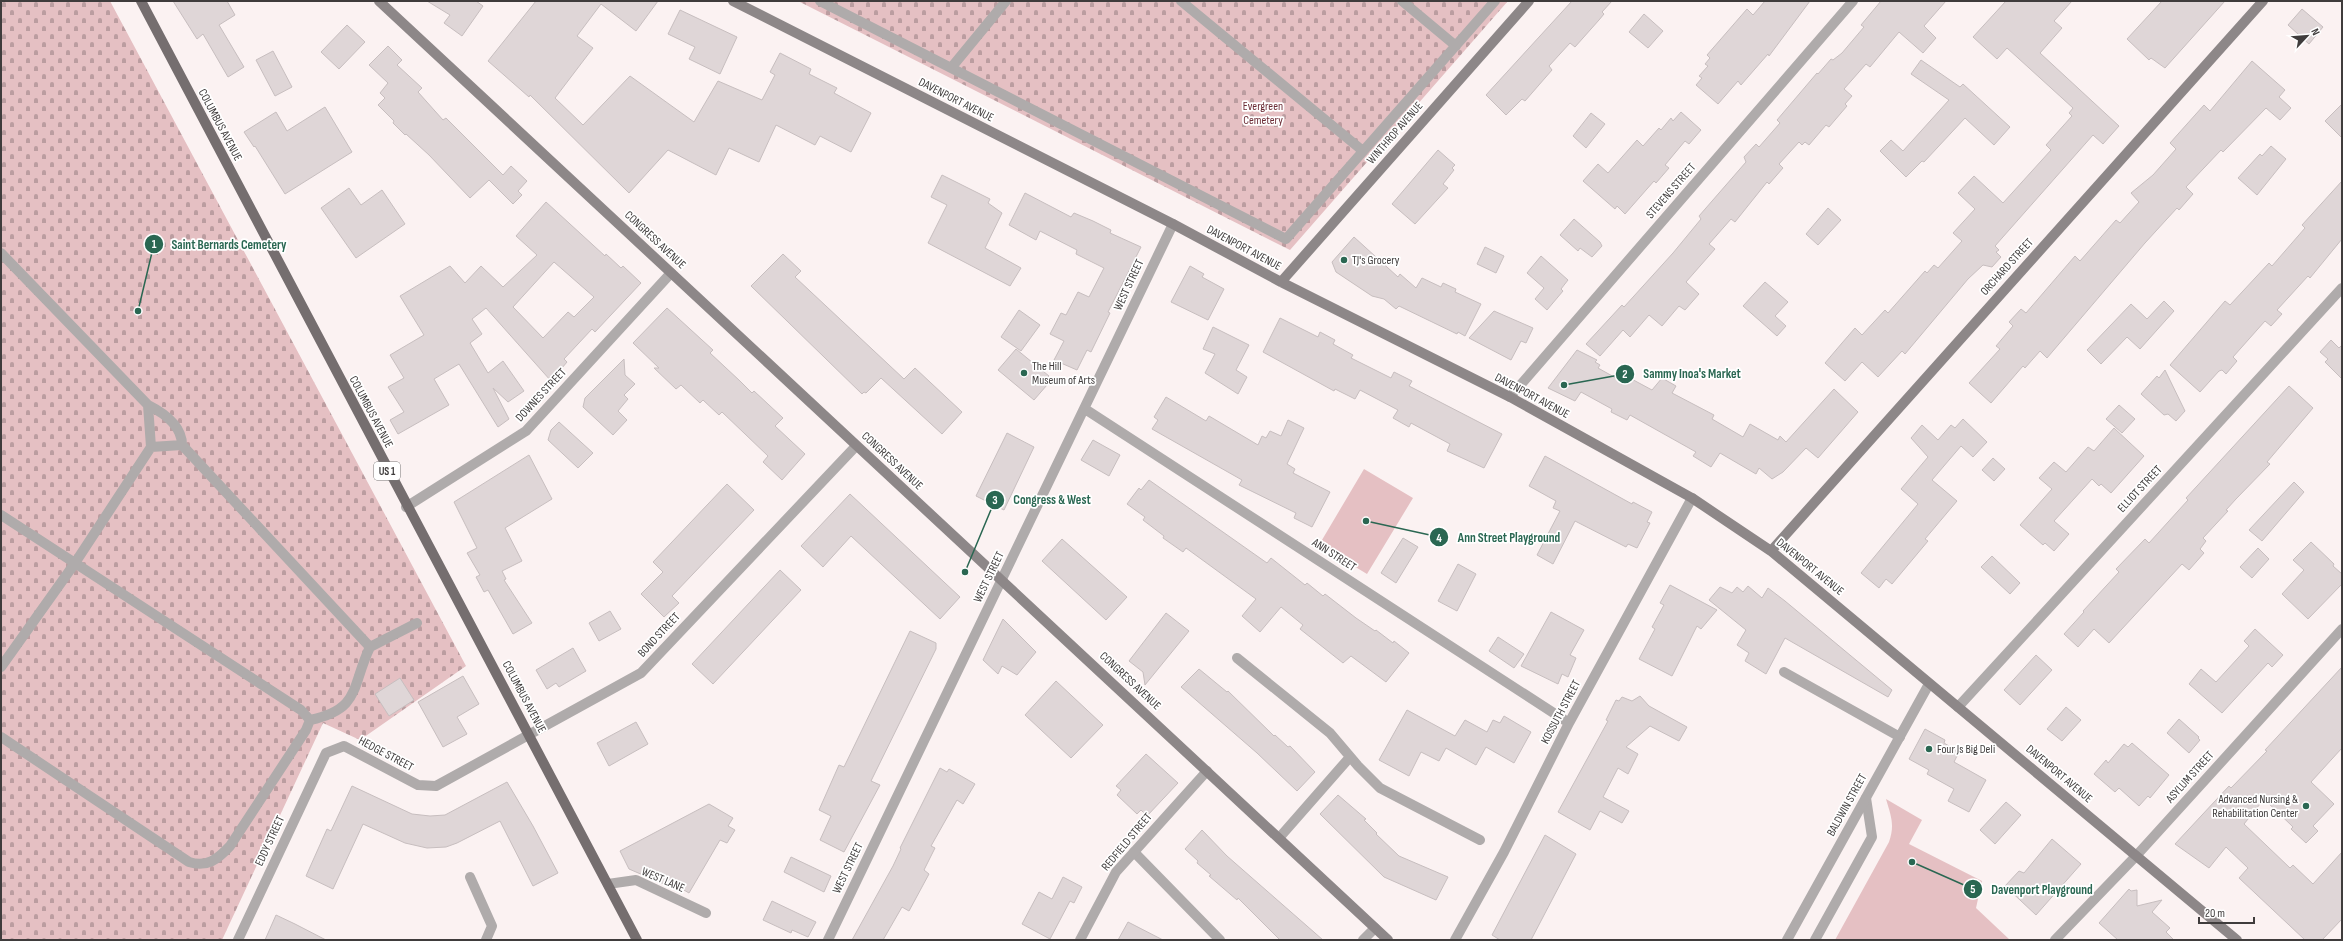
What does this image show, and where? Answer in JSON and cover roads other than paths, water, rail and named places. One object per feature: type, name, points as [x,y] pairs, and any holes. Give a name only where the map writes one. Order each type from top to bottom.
[{"type":"main road","name":"COLUMBUS AVENUE","points":[[141,1],[406,507],[529,735],[637,940]]},
{"type":"main road","name":"CONGRESS AVENUE","points":[[379,1],[1388,940]]},
{"type":"main road","name":"DAVENPORT AVENUE","points":[[733,1],[1173,224],[1281,282],[1510,397],[1692,498],[1771,551],[2237,940]]},
{"type":"main road","name":"WINTHROP AVENUE","points":[[1281,282],[1530,1]]},
{"type":"main road","name":"ORCHARD STREET","points":[[1771,551],[2263,1]]},
{"type":"street","points":[[820,1],[1286,239],[1495,1]]},
{"type":"street","points":[[952,68],[1006,1]]},
{"type":"street","points":[[1181,1],[1363,151]]},
{"type":"street","points":[[1402,1],[1456,46]]},
{"type":"street","name":"STEVENS STREET","points":[[1510,397],[1853,1]]},
{"type":"street","name":"WEST STREET","points":[[828,940],[1173,224]]},
{"type":"street","points":[[1,253],[148,405],[160,411],[180,430],[182,445],[370,647]]},
{"type":"street","name":"DOWNES STREET","points":[[406,507],[526,431],[671,273]]},
{"type":"street","name":"ELLIOT STREET","points":[[1958,707],[2342,288]]},
{"type":"street","points":[[1,667],[75,563],[151,447],[148,405]]},
{"type":"street","name":"ANN STREET","points":[[1085,408],[1569,724]]},
{"type":"street","points":[[151,447],[182,445]]},
{"type":"street","name":"BOND STREET","points":[[436,786],[641,673],[856,446]]},
{"type":"street","name":"KOSSUTH STREET","points":[[1455,940],[1504,852],[1569,724],[1692,498]]},
{"type":"street","points":[[1,515],[301,710],[310,720]]},
{"type":"street","points":[[310,720],[336,713],[346,705],[370,647],[417,623]]},
{"type":"street","name":"ASYLUM STREET","points":[[2055,940],[2136,856],[2342,629]]},
{"type":"street","points":[[1237,658],[1330,733],[1350,757],[1380,788],[1480,840]]},
{"type":"street","points":[[1784,672],[1900,737]]},
{"type":"street","name":"BALDWIN STREET","points":[[1787,940],[1930,684]]},
{"type":"street","points":[[1,737],[189,862],[197,865],[207,864],[219,858],[230,846],[306,730],[310,720]]},
{"type":"street","name":"HEDGE STREET","points":[[326,753],[344,746],[418,785],[436,786]]},
{"type":"street","name":"EDDY STREET","points":[[238,940],[326,753]]},
{"type":"street","points":[[1279,838],[1350,757]]},
{"type":"street","name":"REDFIELD STREET","points":[[1080,940],[1116,872],[1207,770]]},
{"type":"street","points":[[1815,940],[1872,837],[1866,798]]},
{"type":"street","points":[[1134,852],[1220,940]]},
{"type":"street","points":[[470,877],[492,926],[486,940]]},
{"type":"street","name":"WEST LANE","points":[[608,884],[636,880],[706,913]]},
{"type":"street","points":[[1363,940],[1375,928]]},
{"type":"place","name":"TJ's Grocery","points":[[1344,260]]},
{"type":"place","name":"Saint Bernards Cemetery","points":[[138,311]]},
{"type":"place","name":"The Hill Museum of Arts","points":[[1024,373]]},
{"type":"place","name":"Sammy Inoa's Market","points":[[1564,385]]},
{"type":"place","name":"Ann Street Playground","points":[[1366,521]]},
{"type":"place","name":"Congress & West","points":[[965,572]]},
{"type":"place","name":"Four Js Big Deli","points":[[1929,749]]},
{"type":"place","name":"Advanced Nursing & Rehabilitation Center","points":[[2306,806]]},
{"type":"place","name":"Davenport Playground","points":[[1912,862]]},
{"type":"park label","name":"Evergreen Cemetery","points":[[1263,113]]}]
